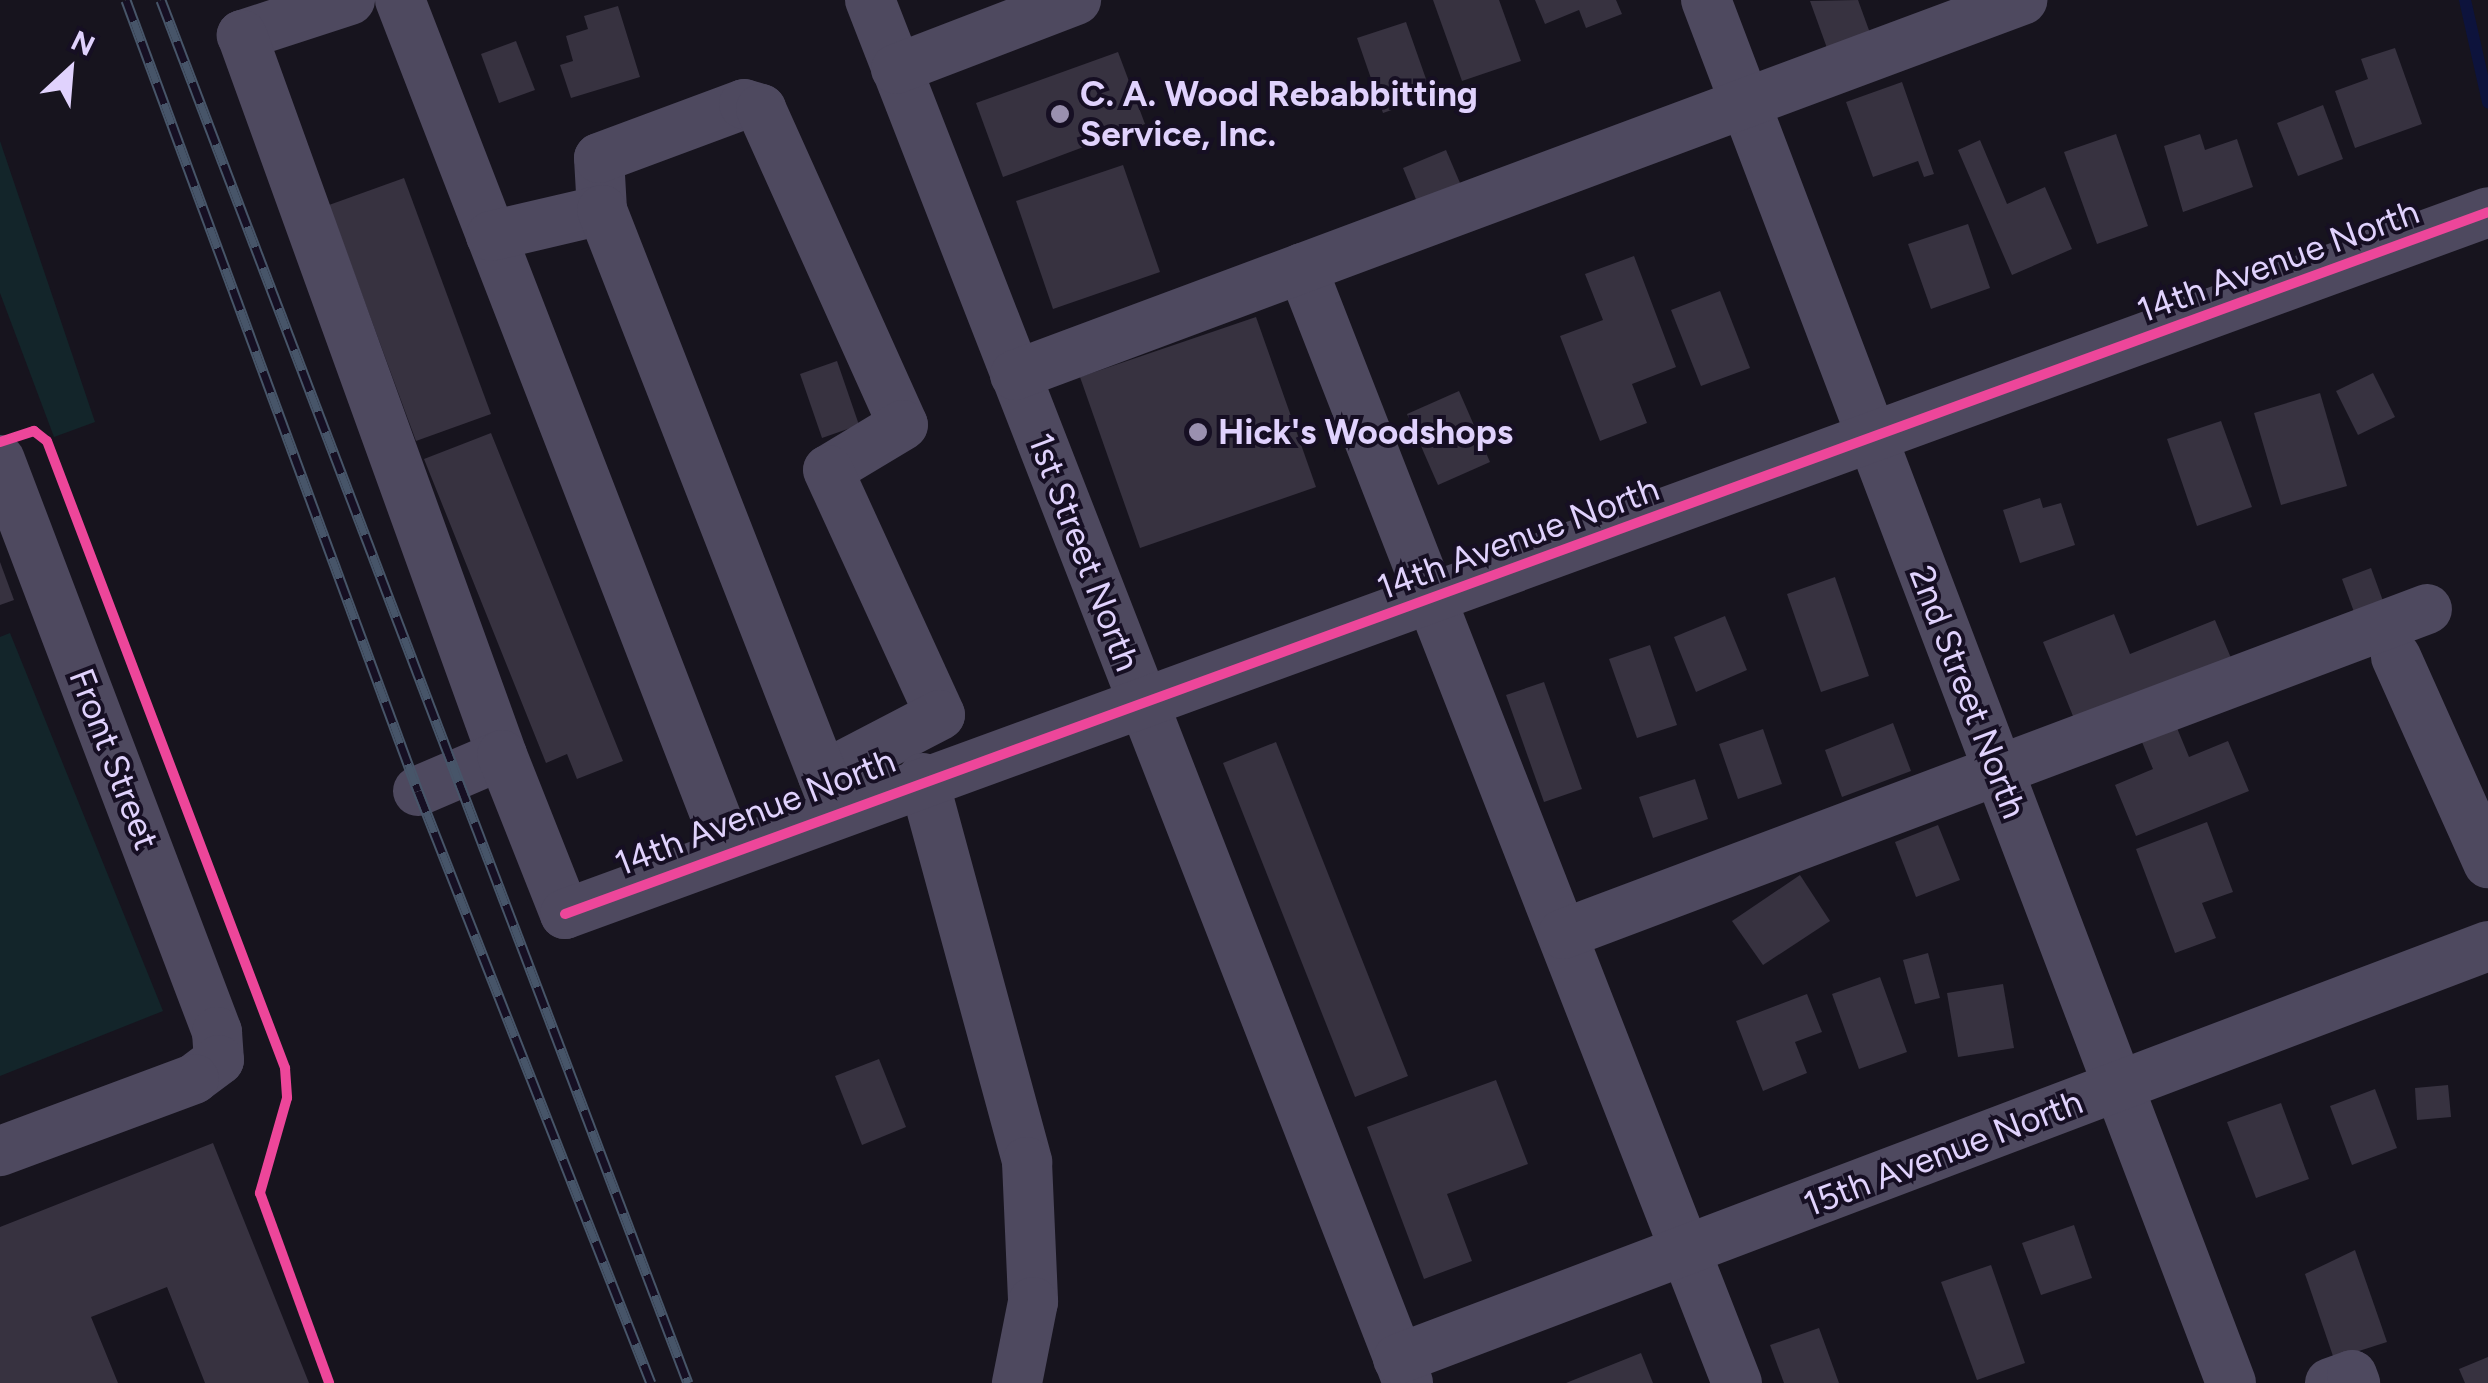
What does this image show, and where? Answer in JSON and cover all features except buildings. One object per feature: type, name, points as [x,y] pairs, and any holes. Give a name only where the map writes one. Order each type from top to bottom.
[{"type":"street","points":[[350,0],[242,35],[502,756],[418,790]]},
{"type":"street","points":[[400,0],[728,848]]},
{"type":"street","name":"1st Street North","points":[[870,0],[1403,1371]]},
{"type":"street","points":[[896,69],[1076,0]]},
{"type":"street","name":"2nd Street North","points":[[1706,0],[2231,1383]]},
{"type":"street","points":[[1015,375],[2022,0]]},
{"type":"street","points":[[744,104],[761,108],[904,425],[828,470],[940,716],[830,792],[602,210],[599,158],[744,104]]},
{"type":"street","points":[[491,236],[602,210]]},
{"type":"street","name":"14th Avenue North","points":[[502,756],[565,914],[728,848],[830,792],[923,778],[1873,441],[2488,212]]},
{"type":"street","points":[[1302,268],[1737,1383]]},
{"type":"street","name":"Front Street","points":[[0,460],[217,1032],[219,1060],[194,1080],[0,1151]]},
{"type":"street","points":[[1563,934],[2427,608]]},
{"type":"street","points":[[2396,657],[2488,863]]},
{"type":"street","points":[[923,778],[1027,1162],[1032,1302],[1017,1383]]},
{"type":"street","name":"15th Avenue North","points":[[1403,1371],[1686,1250],[2488,946]]},
{"type":"street","points":[[2330,1383],[2352,1375],[2355,1383]]},
{"type":"green space","points":[[0,141],[95,422],[54,437],[0,293]]},
{"type":"green space","points":[[10,633],[163,1011],[0,1076],[0,637]]},
{"type":"waterway","points":[[2465,0],[2488,102]]},
{"type":"railway","points":[[126,0],[418,791],[651,1383]]},
{"type":"railway","points":[[161,0],[688,1383]]},
{"type":"cycle path","points":[[565,914],[2488,212]]},
{"type":"cycle path","points":[[0,442],[34,431],[47,441],[285,1068],[287,1098],[260,1193],[329,1383]]},
{"type":"place","name":"C. A. Wood Rebabbitting Service, Inc.","points":[[1060,114]]},
{"type":"place","name":"Hick's Woodshops","points":[[1198,432]]}]
